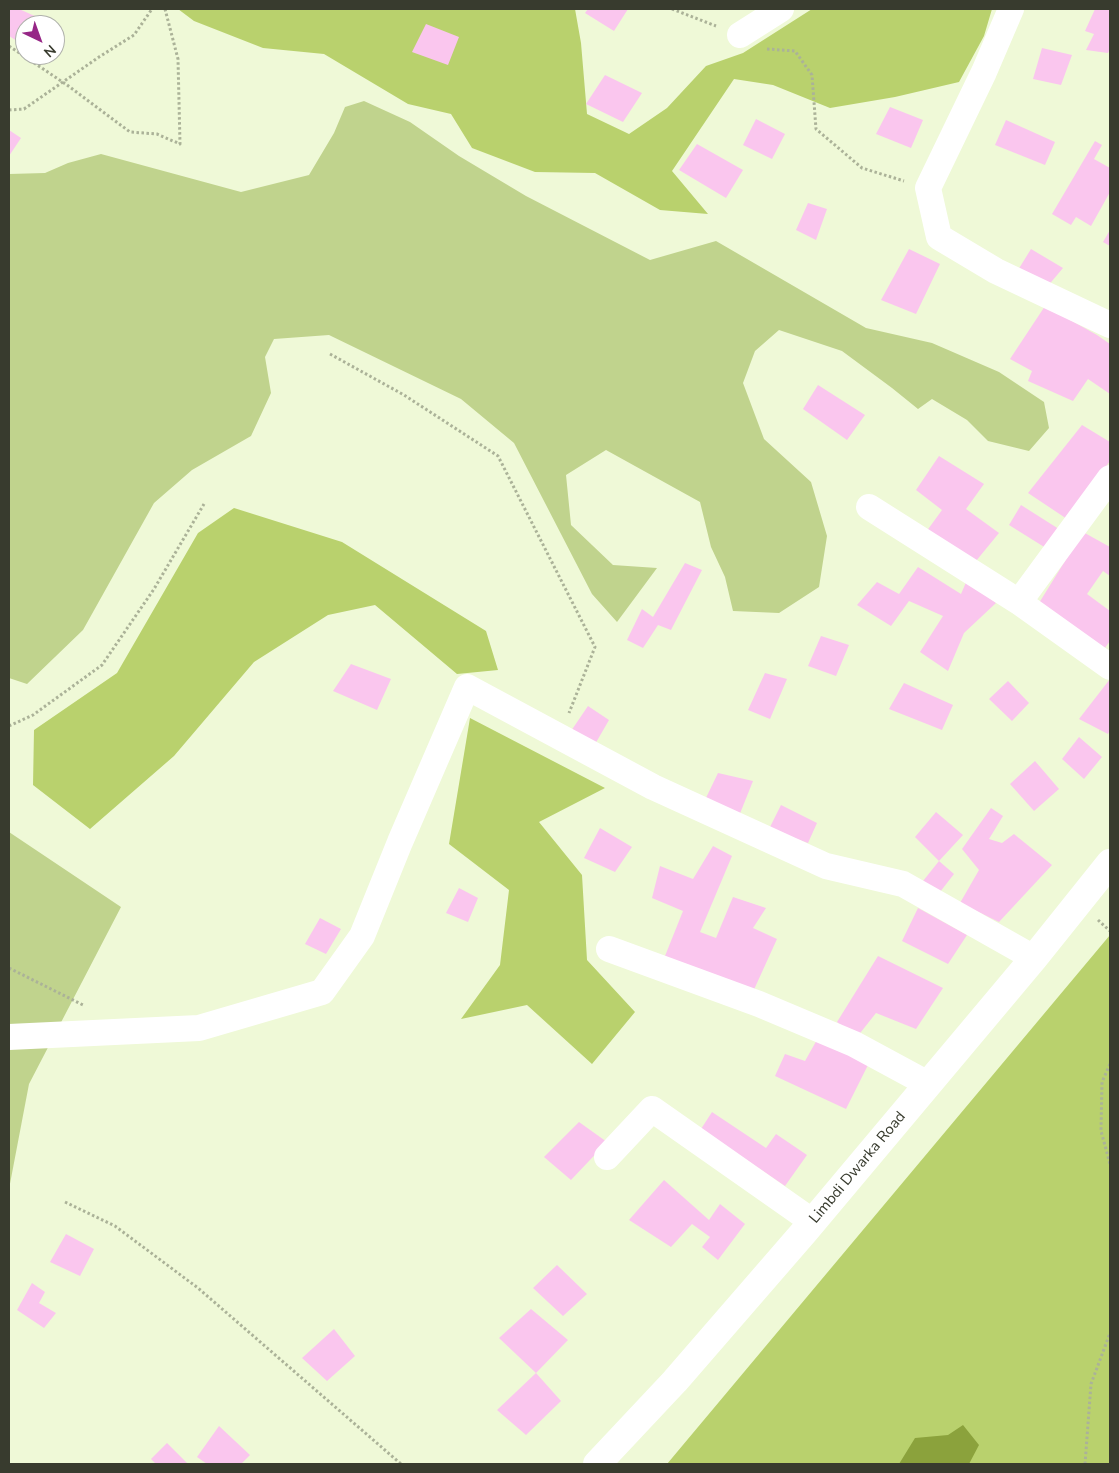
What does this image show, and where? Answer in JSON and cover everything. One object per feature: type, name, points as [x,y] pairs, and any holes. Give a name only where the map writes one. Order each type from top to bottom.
[{"type":"street","points":[[740,35],[781,9]]},
{"type":"street","points":[[1011,9],[984,72],[928,188],[939,237],[996,271],[1110,325]]},
{"type":"street","points":[[1019,602],[1110,478]]},
{"type":"street","points":[[869,507],[1019,602],[1110,667]]},
{"type":"street","points":[[9,1037],[199,1028],[322,992],[362,936],[400,842],[467,687],[653,787],[826,866],[903,884],[1034,958]]},
{"type":"street","name":"Limbdi Dwarka Road","points":[[597,1464],[675,1381],[813,1222],[1034,958],[1110,863]]},
{"type":"street","points":[[609,950],[759,1004],[854,1044],[928,1084]]},
{"type":"street","points":[[607,1157],[652,1109],[813,1222]]},
{"type":"path","points":[[9,110],[24,109],[134,35],[152,9]]},
{"type":"path","points":[[9,46],[63,82],[130,132],[158,134],[180,144],[178,59],[164,9]]},
{"type":"path","points":[[672,9],[740,35],[762,48],[795,51],[812,75],[816,129],[862,168],[928,188]]},
{"type":"path","points":[[330,354],[404,395],[498,456],[595,647],[559,736]]},
{"type":"path","points":[[9,726],[33,715],[102,665],[154,589],[204,504]]},
{"type":"path","points":[[9,968],[93,1010]]},
{"type":"path","points":[[1110,1064],[1102,1082],[1101,1131],[1110,1164]]},
{"type":"path","points":[[64,1202],[115,1226],[198,1288],[402,1464]]},
{"type":"path","points":[[1085,1464],[1091,1384],[1110,1333]]},
{"type":"shaded area","points":[[178,9],[575,9],[581,43],[587,114],[629,134],[667,108],[706,66],[743,53],[812,9],[992,9],[984,36],[959,82],[895,97],[830,108],[773,85],[734,79],[672,171],[708,214],[660,210],[595,173],[535,172],[472,148],[451,114],[408,104],[324,54],[263,48],[194,21]]},
{"type":"shaded area","points":[[364,101],[410,122],[459,156],[526,196],[650,260],[716,241],[866,328],[932,343],[999,372],[1044,402],[1049,428],[1029,451],[988,441],[967,420],[932,399],[918,409],[842,351],[779,330],[755,351],[743,383],[764,439],[811,482],[827,536],[819,587],[779,613],[733,611],[725,577],[711,547],[700,502],[606,450],[566,475],[571,525],[613,565],[657,568],[617,622],[592,594],[514,443],[461,399],[329,335],[274,339],[265,357],[271,393],[251,436],[192,470],[154,503],[83,630],[27,684],[9,678],[9,174],[45,173],[68,163],[101,154],[241,192],[309,175],[334,133],[345,107]]},
{"type":"shaded area","points":[[234,508],[342,542],[486,631],[498,670],[457,674],[375,605],[328,615],[254,662],[174,756],[90,829],[33,785],[34,730],[117,673],[198,533]]},
{"type":"shaded area","points":[[470,718],[605,788],[539,822],[582,875],[587,960],[635,1012],[592,1064],[527,1005],[461,1019],[500,965],[509,890],[449,844]]},
{"type":"shaded area","points":[[9,832],[121,907],[29,1084],[9,1189]]},
{"type":"shaded area","points":[[1110,935],[1110,1464],[667,1464]]},
{"type":"shaded area","points":[[963,1425],[979,1445],[969,1464],[899,1464],[915,1438],[948,1435]]},
{"type":"building","points":[[9,9],[19,9],[32,15],[15,15],[15,40],[9,36]]},
{"type":"building","points":[[588,9],[628,9],[614,31],[585,13]]},
{"type":"building","points":[[1095,9],[1110,9],[1110,49],[1108,53],[1086,50],[1094,34],[1085,31]]},
{"type":"building","points":[[426,24],[459,37],[448,65],[412,52]]},
{"type":"building","points":[[1042,48],[1072,55],[1061,85],[1033,79]]},
{"type":"building","points":[[605,75],[642,93],[623,122],[586,104]]},
{"type":"building","points":[[890,107],[923,120],[911,148],[876,134]]},
{"type":"building","points":[[756,119],[785,134],[772,159],[743,145]]},
{"type":"building","points":[[1006,120],[1055,142],[1045,165],[995,145]]},
{"type":"building","points":[[9,130],[21,138],[9,156]]},
{"type":"building","points":[[1095,141],[1102,145],[1094,159],[1110,168],[1110,192],[1091,226],[1076,217],[1071,225],[1052,214]]},
{"type":"building","points":[[697,144],[743,170],[726,198],[679,170]]},
{"type":"building","points":[[808,203],[827,209],[816,240],[796,230]]},
{"type":"building","points":[[1110,230],[1110,246],[1103,242]]},
{"type":"building","points":[[909,249],[940,264],[916,314],[881,300]]},
{"type":"building","points":[[1031,249],[1063,268],[1047,287],[1018,270]]},
{"type":"building","points":[[1045,306],[1110,344],[1110,394],[1088,379],[1073,401],[1028,381],[1032,371],[1010,359]]},
{"type":"building","points":[[818,385],[865,415],[847,440],[803,409]]},
{"type":"building","points":[[1082,425],[1110,442],[1110,461],[1067,519],[1028,493]]},
{"type":"building","points":[[939,456],[984,484],[966,509],[999,533],[976,561],[926,532],[942,510],[916,490]]},
{"type":"building","points":[[1021,505],[1062,531],[1049,550],[1009,525]]},
{"type":"building","points":[[1083,532],[1110,547],[1110,576],[1103,571],[1087,594],[1110,611],[1110,641],[1102,652],[1039,603]]},
{"type":"building","points":[[685,563],[702,570],[671,630],[658,625],[643,648],[627,640],[642,609],[653,617]]},
{"type":"building","points":[[918,567],[961,594],[967,580],[996,603],[964,633],[948,671],[920,652],[943,616],[909,601],[891,626],[857,605],[877,582],[899,594]]},
{"type":"building","points":[[821,636],[849,645],[836,676],[808,666]]},
{"type":"building","points":[[351,664],[391,679],[377,710],[333,691]]},
{"type":"building","points":[[765,673],[787,679],[770,719],[748,710]]},
{"type":"building","points":[[1110,679],[1110,730],[1108,734],[1079,719]]},
{"type":"building","points":[[1008,681],[1029,703],[1012,721],[989,699]]},
{"type":"building","points":[[904,683],[953,705],[942,730],[889,709]]},
{"type":"building","points":[[588,706],[609,720],[594,746],[571,731]]},
{"type":"building","points":[[1079,737],[1102,757],[1084,779],[1062,759]]},
{"type":"building","points":[[1035,761],[1059,789],[1034,811],[1010,784]]},
{"type":"building","points":[[718,773],[753,781],[739,816],[704,802]]},
{"type":"building","points":[[781,805],[817,823],[808,843],[769,829]]},
{"type":"building","points":[[991,808],[1003,816],[989,839],[1002,843],[1014,834],[1052,865],[999,922],[960,903],[979,870],[962,849]]},
{"type":"building","points":[[936,812],[963,835],[939,861],[915,837]]},
{"type":"building","points":[[600,828],[632,847],[615,872],[584,858]]},
{"type":"building","points":[[713,846],[732,856],[700,932],[716,938],[733,897],[766,908],[753,928],[777,939],[752,994],[665,956],[683,911],[652,898],[660,866],[693,879]]},
{"type":"building","points":[[939,861],[954,874],[940,892],[923,881]]},
{"type":"building","points":[[459,888],[478,898],[468,922],[446,913]]},
{"type":"building","points":[[918,908],[967,935],[948,964],[902,941]]},
{"type":"building","points":[[320,918],[341,929],[326,954],[305,944]]},
{"type":"building","points":[[878,956],[943,988],[916,1029],[876,1013],[857,1037],[837,1022]]},
{"type":"building","points":[[818,1038],[871,1059],[846,1109],[775,1076],[785,1054],[805,1061]]},
{"type":"building","points":[[712,1112],[766,1148],[776,1134],[807,1155],[785,1186],[701,1129]]},
{"type":"building","points":[[579,1122],[607,1142],[571,1180],[544,1157]]},
{"type":"building","points":[[664,1180],[709,1220],[720,1204],[745,1224],[718,1260],[702,1247],[710,1237],[692,1224],[671,1247],[629,1220]]},
{"type":"building","points":[[66,1234],[94,1249],[80,1276],[50,1262]]},
{"type":"building","points":[[557,1265],[587,1294],[563,1316],[533,1288]]},
{"type":"building","points":[[32,1283],[45,1292],[39,1303],[56,1313],[44,1328],[17,1310]]},
{"type":"building","points":[[531,1309],[568,1340],[536,1373],[499,1338]]},
{"type":"building","points":[[334,1329],[355,1356],[327,1381],[302,1358]]},
{"type":"building","points":[[536,1373],[561,1401],[526,1435],[497,1410]]},
{"type":"building","points":[[219,1426],[250,1455],[241,1464],[207,1464],[197,1457]]},
{"type":"building","points":[[167,1443],[188,1464],[156,1464],[151,1459]]}]
